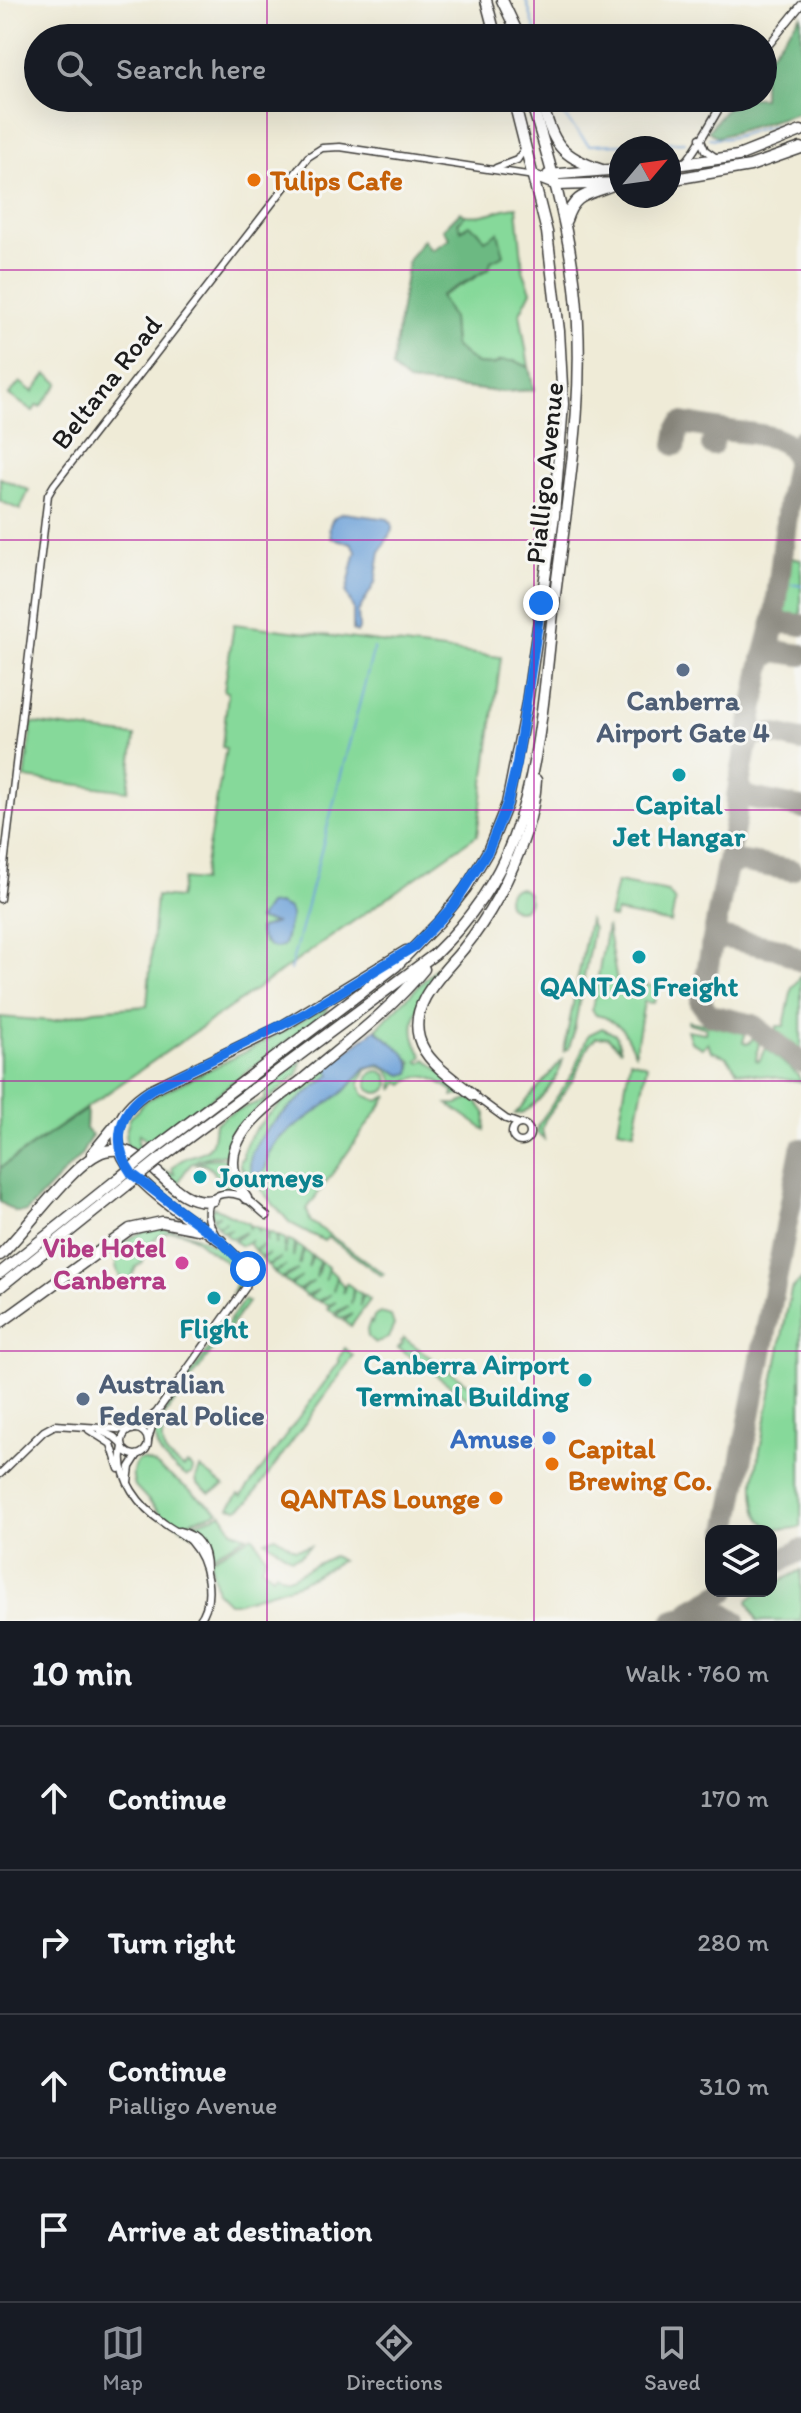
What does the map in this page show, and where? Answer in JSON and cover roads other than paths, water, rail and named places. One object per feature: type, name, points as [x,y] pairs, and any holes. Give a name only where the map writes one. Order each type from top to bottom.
[{"type":"main road","points":[[486,0],[492,24]]},
{"type":"main road","points":[[501,0],[507,24]]},
{"type":"main road","points":[[501,0],[513,24]]},
{"type":"main road","name":"Pialligo Avenue","points":[[0,1273],[122,1182],[396,966],[453,906],[491,843],[511,790],[527,703],[554,516],[563,404],[556,293],[547,232],[517,112]]},
{"type":"main road","name":"Pialligo Avenue","points":[[159,1153],[435,954],[475,908],[504,860],[522,812],[536,754],[578,412],[578,327],[566,221],[534,112]]},
{"type":"main road","points":[[545,112],[562,150],[584,165],[602,170]]},
{"type":"main road","points":[[681,165],[758,149],[801,131]]},
{"type":"main road","points":[[681,178],[750,166],[801,148]]},
{"type":"main road","points":[[556,179],[609,170]]},
{"type":"main road","points":[[534,176],[609,183]]},
{"type":"main road","points":[[566,221],[570,206],[576,200],[609,187]]},
{"type":"main road","points":[[473,1095],[426,1053],[418,1033],[418,1018],[426,996],[482,923],[506,879],[533,808],[536,754]]},
{"type":"main road","points":[[0,1255],[86,1162],[129,1109],[150,1090],[293,1020],[415,946]]},
{"type":"main road","points":[[246,1198],[237,1184],[233,1167],[236,1146],[244,1132],[409,988],[435,954]]},
{"type":"main road","points":[[129,1109],[120,1130],[120,1150],[126,1165],[137,1179],[221,1241]]},
{"type":"main road","points":[[86,1162],[102,1152],[120,1150],[140,1158],[183,1194],[197,1200],[213,1200]]},
{"type":"main road","name":"Pialligo Avenue","points":[[0,1287],[122,1182]]},
{"type":"main road","points":[[0,1323],[76,1266],[140,1225],[179,1223],[221,1241]]},
{"type":"street","points":[[777,35],[801,5]]},
{"type":"street","points":[[681,162],[690,157],[717,112]]},
{"type":"street","points":[[700,138],[705,150],[720,159]]},
{"type":"street","points":[[493,169],[517,160],[526,145]]},
{"type":"street","name":"Beltana Road","points":[[0,899],[48,495],[54,485],[308,157],[322,148],[340,147],[534,176]]},
{"type":"street","points":[[473,1095],[506,1119],[520,1124]]},
{"type":"street","points":[[129,1486],[129,1471],[137,1455],[146,1450],[156,1413],[244,1291],[248,1280],[248,1269],[221,1241],[206,1216],[207,1206],[229,1194],[246,1198],[267,1216]]},
{"type":"street","points":[[129,1486],[122,1468],[124,1436],[156,1413]]},
{"type":"street","points":[[0,1474],[51,1426],[63,1424],[94,1429],[114,1437],[129,1454],[137,1455]]},
{"type":"street","points":[[84,1427],[110,1443],[129,1486],[161,1521],[200,1542],[206,1556],[209,1600],[199,1621]]},
{"type":"street","points":[[94,1429],[133,1429],[142,1431],[148,1440]]},
{"type":"water","points":[[344,513],[388,519],[392,523],[392,530],[380,552],[375,583],[358,612],[357,633],[353,631],[353,608],[346,593],[356,551],[351,543],[331,538],[330,533],[333,519]]},
{"type":"water","points":[[278,904],[289,909],[291,915],[284,945],[275,948],[264,942],[258,929],[276,923],[258,920],[268,905]]},
{"type":"water","points":[[376,1029],[405,1054],[411,1066],[410,1073],[402,1075],[380,1064],[365,1068],[347,1089],[278,1139],[269,1153],[265,1170],[258,1175],[253,1174],[250,1161],[254,1147],[264,1133],[331,1074],[326,1067]]},
{"type":"waterway","points":[[526,0],[534,24]]},
{"type":"waterway","points":[[562,112],[589,145],[685,142]]},
{"type":"waterway","points":[[709,138],[728,138],[764,128],[781,127]]},
{"type":"waterway","points":[[792,584],[801,586]]},
{"type":"waterway","points":[[290,970],[374,648]]},
{"type":"place","name":"Tulips Cafe","points":[[254,180]]},
{"type":"place","name":"Canberra Airport Gate 4","points":[[683,670]]},
{"type":"place","name":"Capital Jet Hangar","points":[[679,775]]},
{"type":"place","name":"QANTAS Freight","points":[[639,957]]},
{"type":"place","name":"Journeys","points":[[200,1177]]},
{"type":"place","name":"Vibe Hotel Canberra","points":[[182,1263]]},
{"type":"place","name":"Flight","points":[[214,1298]]},
{"type":"place","name":"Canberra Airport Terminal Building","points":[[585,1380]]},
{"type":"place","name":"Australian Federal Police","points":[[83,1399]]},
{"type":"place","name":"Amuse","points":[[549,1438]]},
{"type":"place","name":"Capital Brewing Co.","points":[[552,1464]]},
{"type":"place","name":"QANTAS Lounge","points":[[496,1498]]}]
